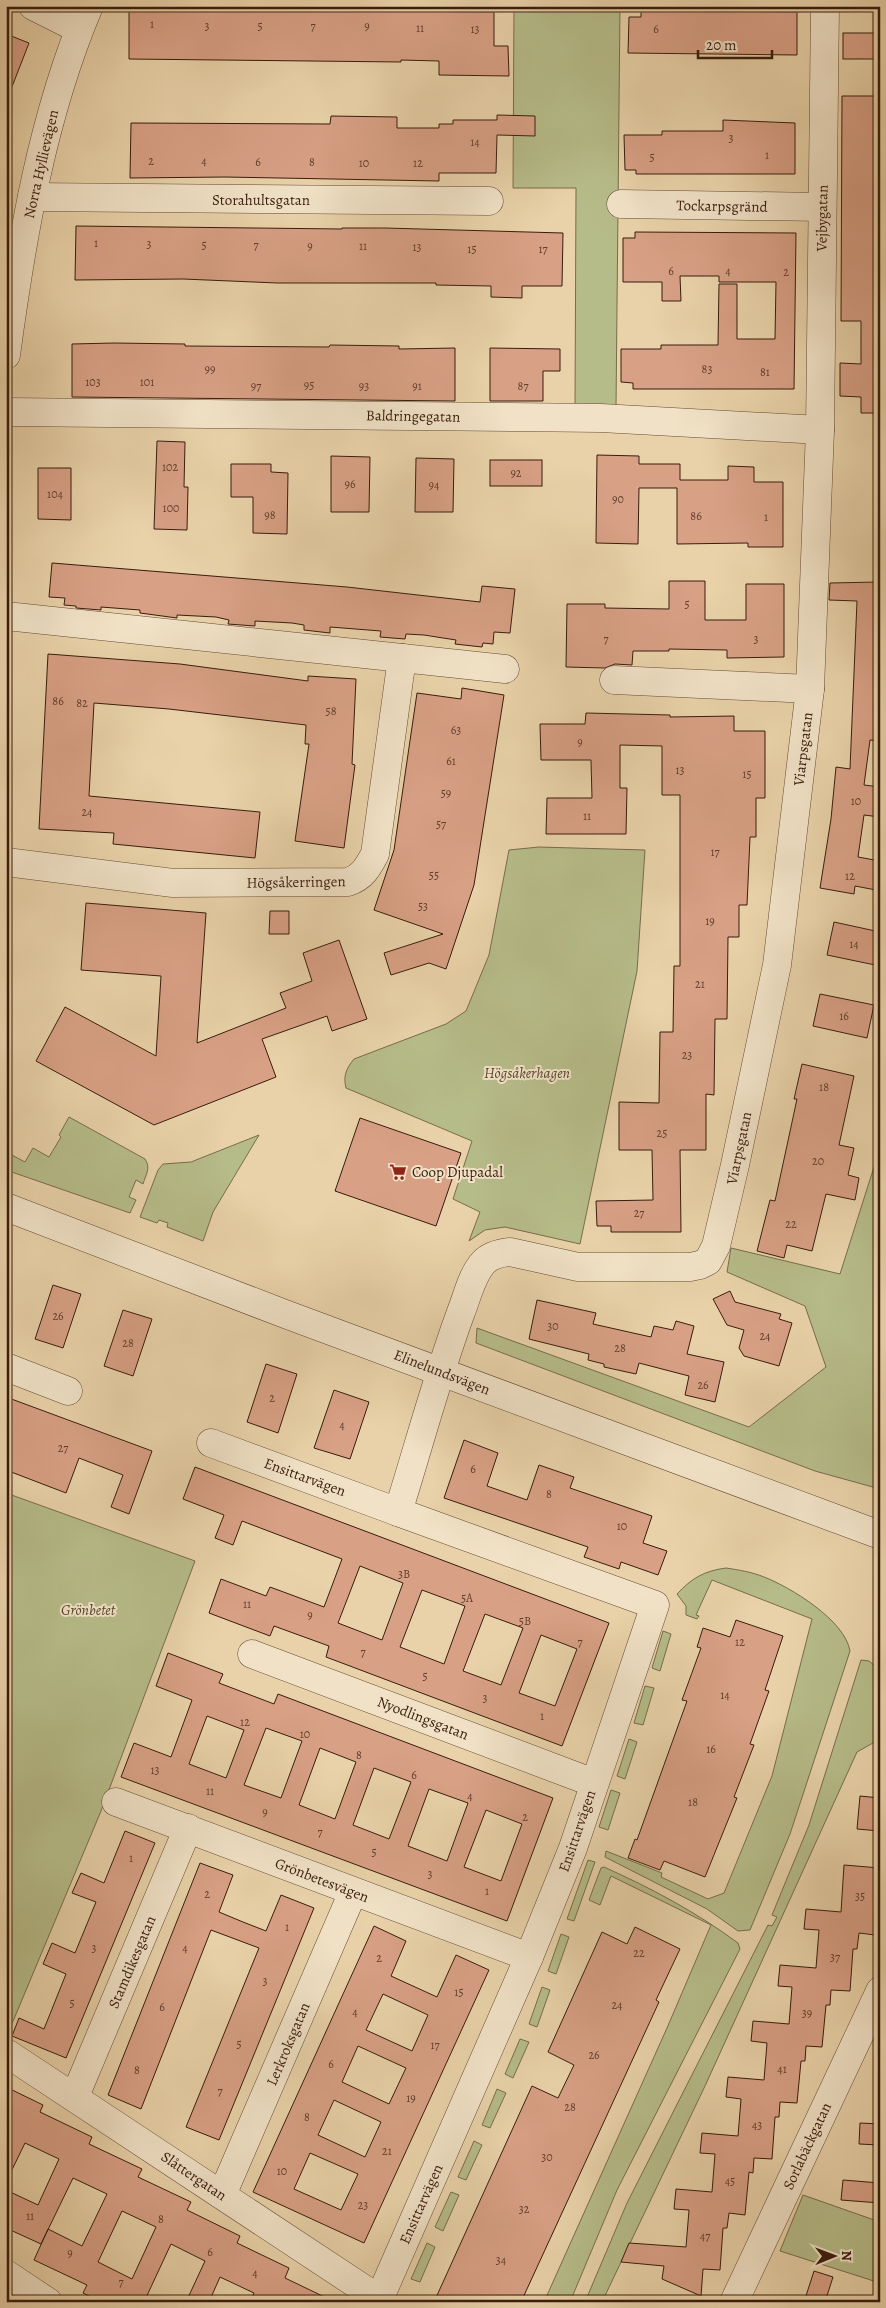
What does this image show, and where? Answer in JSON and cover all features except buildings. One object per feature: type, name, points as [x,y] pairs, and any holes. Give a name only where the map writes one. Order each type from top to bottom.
[{"type":"street","points":[[32,6],[84,17]]},
{"type":"street","name":"Vejbygatan","points":[[820,430],[825,6]]},
{"type":"street","name":"Norra Hyllievägen","points":[[6,356],[14,295],[32,197],[58,94],[84,17]]},
{"type":"street","name":"Storahultsgatan","points":[[32,197],[490,201]]},
{"type":"street","name":"Tockarpsgränd","points":[[622,204],[822,207]]},
{"type":"street","name":"Baldringegatan","points":[[6,412],[601,418],[820,430]]},
{"type":"street","name":"Viarpsgatan","points":[[442,1372],[449,1344],[471,1285],[482,1264],[499,1253],[523,1254],[578,1267],[610,1268],[690,1267],[708,1261],[713,1254],[728,1201],[776,965],[810,689],[820,430]]},
{"type":"street","points":[[6,616],[505,669]]},
{"type":"street","name":"Högsåkerringen","points":[[6,862],[173,882],[271,884],[348,882],[359,879],[368,869],[375,854],[402,658]]},
{"type":"street","points":[[614,680],[810,689]]},
{"type":"street","name":"Elinelundsvägen","points":[[6,1207],[880,1535]]},
{"type":"street","points":[[6,1367],[68,1390]]},
{"type":"street","points":[[398,1512],[442,1372]]},
{"type":"street","name":"Ensittarvägen","points":[[211,1443],[655,1606],[573,1848],[529,1957],[379,2300]]},
{"type":"street","name":"Nyodlingsgatan","points":[[252,1654],[594,1782]]},
{"type":"street","name":"Grönbetesvägen","points":[[116,1802],[529,1957]]},
{"type":"street","name":"Stamdikesgatan","points":[[75,2096],[188,1828]]},
{"type":"street","name":"Lerkroksgatan","points":[[222,2195],[353,1892]]},
{"type":"street","name":"Sorlabäckgatan","points":[[734,2302],[880,1991]]},
{"type":"street","name":"Slåttergatan","points":[[8,2054],[75,2096],[379,2300]]},
{"type":"street","points":[[6,2274],[48,2302]]},
{"type":"green space","points":[[514,6],[620,6],[616,408],[575,408],[576,188],[513,188]]},
{"type":"green space","name":"Högsåkerhagen","points":[[539,847],[645,850],[637,971],[580,1244],[505,1227],[485,1230],[469,1241],[480,1212],[453,1199],[472,1141],[346,1088],[345,1076],[347,1069],[354,1059],[446,1024],[466,1011],[489,955],[509,850]]},
{"type":"green space","points":[[69,1117],[145,1159],[148,1165],[143,1184],[136,1180],[129,1197],[136,1200],[130,1213],[6,1170],[6,1152],[25,1162],[33,1148],[49,1157],[61,1137],[59,1135]]},
{"type":"green space","points":[[259,1135],[213,1212],[203,1241],[167,1227],[168,1223],[159,1220],[157,1223],[140,1217],[158,1170],[163,1164],[191,1162]]},
{"type":"green space","points":[[880,1148],[880,1489],[815,1471],[476,1343],[477,1328],[749,1427],[826,1367],[805,1306],[727,1272],[731,1248],[840,1274]]},
{"type":"green space","name":"Grönbetet","points":[[6,1493],[195,1561],[101,1811],[6,2038]]},
{"type":"green space","points":[[726,1568],[759,1575],[788,1588],[815,1606],[838,1628],[846,1639],[850,1651],[790,1834],[750,1930],[738,1931],[707,1909],[605,1857],[606,1851],[662,1873],[661,1877],[708,1899],[724,1893],[772,1776],[812,1619],[712,1580],[696,1615],[699,1616],[697,1619],[686,1615],[686,1606],[677,1594],[699,1576]]},
{"type":"green space","points":[[663,1631],[671,1634],[660,1671],[652,1668]]},
{"type":"green space","points":[[861,1660],[869,1661],[880,1670],[880,1739],[857,1752],[705,2086],[602,2302],[585,2302],[627,2203],[768,1925],[772,1926],[777,1917],[772,1915],[809,1825]]},
{"type":"green space","points":[[645,1686],[654,1688],[643,1725],[634,1723]]},
{"type":"green space","points":[[629,1739],[637,1742],[625,1779],[617,1776]]},
{"type":"green space","points":[[611,1790],[620,1793],[608,1830],[599,1827]]},
{"type":"green space","points":[[588,1860],[595,1862],[574,1921],[567,1919]]},
{"type":"green space","points":[[604,1867],[639,1883],[690,1911],[722,1932],[738,1943],[740,1949],[617,2190],[570,2302],[544,2302],[711,1925],[611,1876],[600,1905],[589,1900],[601,1868]]},
{"type":"green space","points":[[561,1934],[569,1937],[556,1974],[548,1971]]},
{"type":"green space","points":[[542,1987],[550,1990],[537,2027],[529,2024]]},
{"type":"green space","points":[[520,2039],[529,2042],[513,2078],[505,2074]]},
{"type":"green space","points":[[497,2089],[506,2093],[490,2128],[482,2125]]},
{"type":"green space","points":[[474,2141],[482,2145],[466,2180],[458,2177]]},
{"type":"green space","points":[[451,2192],[459,2195],[443,2231],[435,2227]]},
{"type":"green space","points":[[803,2195],[880,2222],[880,2283],[780,2251]]},
{"type":"green space","points":[[427,2243],[435,2247],[420,2282],[411,2279]]},
{"type":"place","name":"Coop Djupadal","points":[[398,1172]]}]
